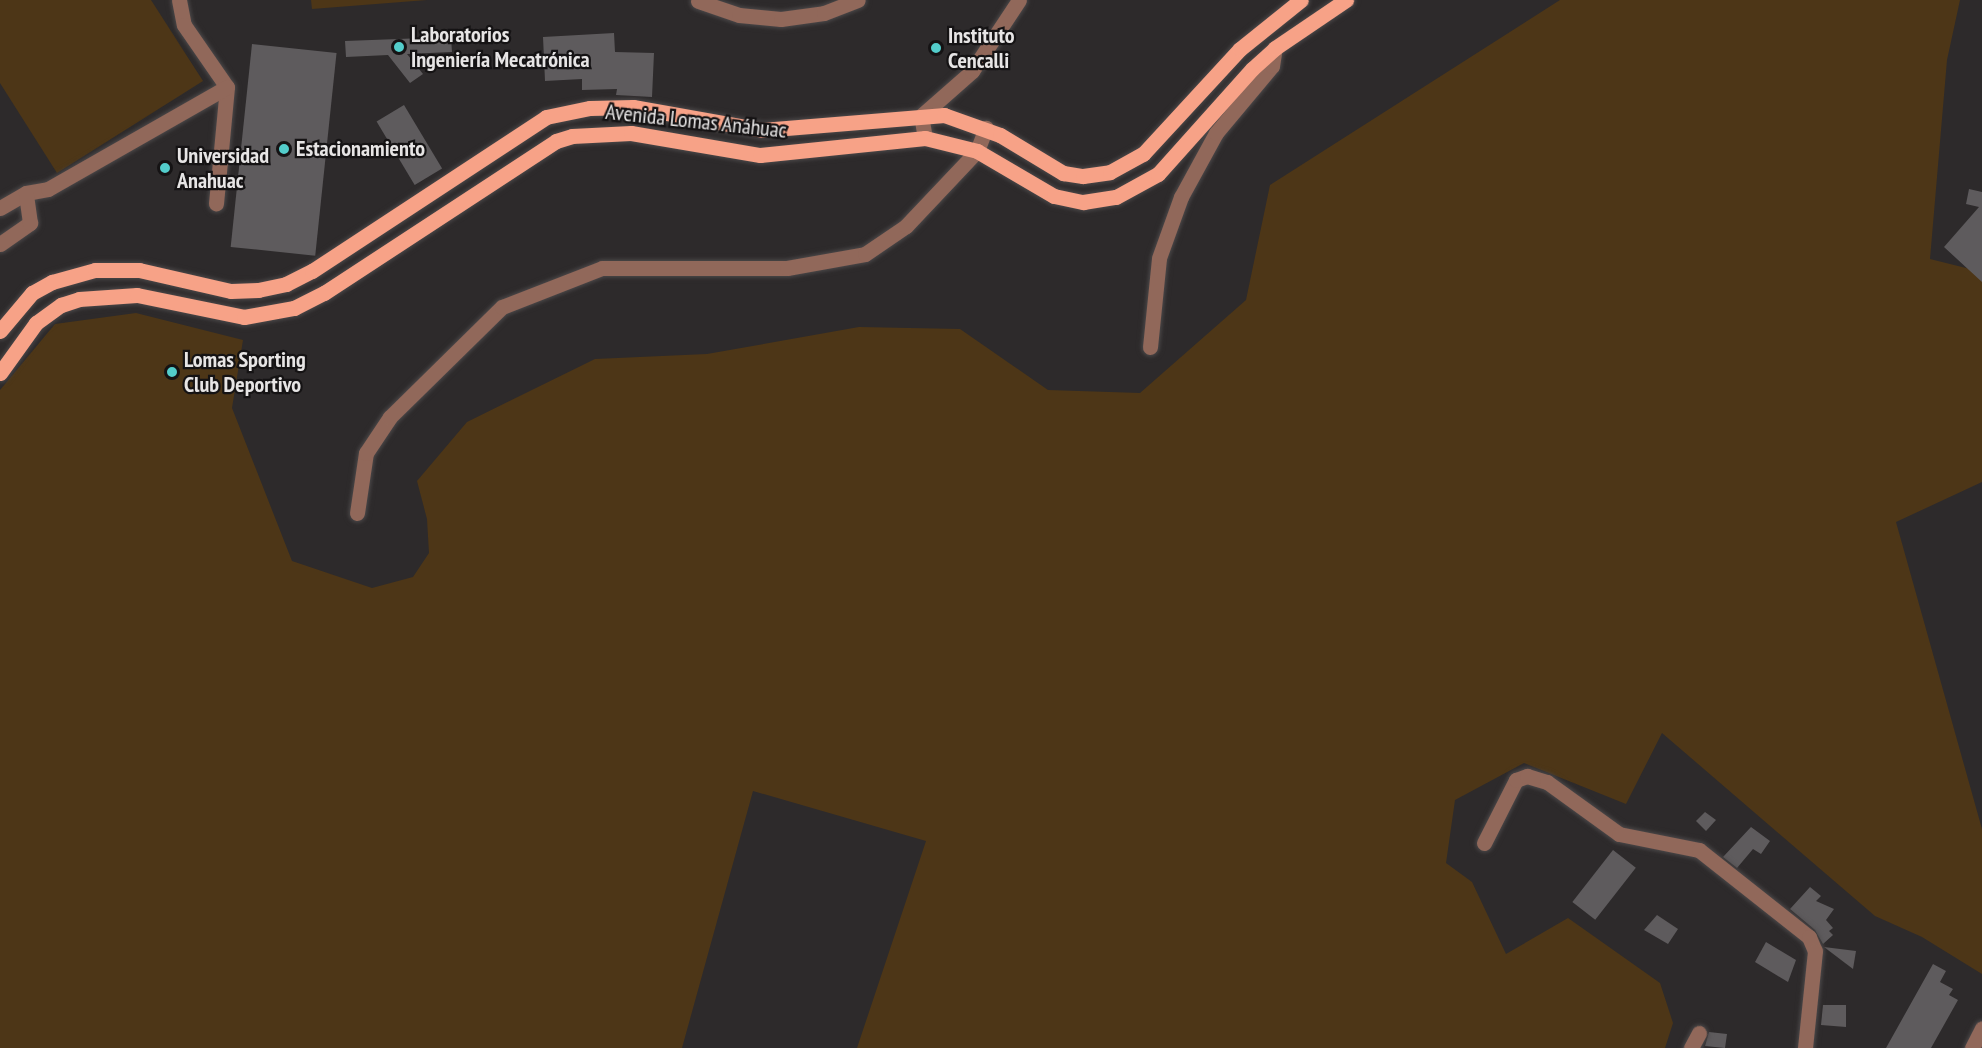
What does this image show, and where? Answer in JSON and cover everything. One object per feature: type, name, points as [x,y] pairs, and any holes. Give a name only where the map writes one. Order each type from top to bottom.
[{"type":"main road","name":"Avenida Lomas Anáhuac","points":[[0,331],[32,293],[52,282],[95,270],[139,270],[231,291],[258,290],[286,284],[312,271],[546,117],[568,112],[633,107],[762,129],[944,115],[986,128],[1073,176],[1096,175],[1122,168],[1152,146],[1240,49],[1301,0]]},
{"type":"main road","name":"Avenida Lomas Anáhuac","points":[[0,373],[36,323],[61,305],[79,299],[137,295],[244,317],[294,308],[324,293],[556,141],[572,136],[632,133],[760,155],[925,138],[977,151],[1054,196],[1083,202],[1116,197],[1145,183],[1169,164],[1229,94],[1275,48],[1347,0]]},
{"type":"street","points":[[179,0],[184,25],[228,87],[216,203]]},
{"type":"street","points":[[698,1],[739,15],[781,19],[824,13],[858,0]]},
{"type":"street","points":[[925,138],[921,116],[972,71],[1019,0]]},
{"type":"street","points":[[1150,347],[1159,258],[1181,198],[1216,133],[1272,66],[1275,48]]},
{"type":"street","points":[[0,207],[26,193],[48,189],[228,87]]},
{"type":"street","points":[[357,513],[366,453],[390,417],[502,307],[602,268],[787,268],[865,254],[906,226],[977,151],[986,128]]},
{"type":"street","points":[[0,244],[30,223],[26,193]]},
{"type":"street","points":[[1484,843],[1516,780],[1527,776],[1548,782],[1619,834],[1699,850],[1809,937],[1815,951],[1805,1048]]},
{"type":"street","points":[[1972,1048],[1982,1028]]},
{"type":"street","points":[[1691,1048],[1699,1033]]},
{"type":"shaded area","points":[[0,0],[151,0],[203,81],[57,173],[0,83]]},
{"type":"shaded area","points":[[311,0],[427,0],[312,9]]},
{"type":"shaded area","points":[[1560,0],[1960,0],[1947,60],[1930,259],[1982,272],[1982,482],[1896,522],[1982,829],[1982,974],[1922,937],[1875,916],[1662,733],[1626,804],[1524,763],[1455,800],[1446,863],[1472,882],[1506,954],[1568,918],[1660,983],[1673,1023],[1665,1048],[857,1048],[926,841],[753,791],[682,1048],[0,1048],[0,390],[55,324],[136,313],[243,340],[232,408],[292,561],[372,588],[413,577],[429,553],[427,519],[417,481],[467,422],[595,359],[707,354],[859,327],[960,329],[1048,390],[1140,393],[1246,300],[1270,185]]},
{"type":"building","points":[[614,33],[615,52],[654,53],[652,97],[616,95],[617,89],[582,90],[582,79],[545,81],[543,37]]},
{"type":"building","name":"Laboratorios Ingeniería Mecatrónica","points":[[451,37],[452,52],[407,54],[423,74],[410,83],[388,55],[346,57],[345,41]]},
{"type":"building","name":"Estacionamiento","points":[[252,44],[337,53],[315,256],[231,247]]},
{"type":"building","points":[[404,105],[442,168],[415,185],[377,121]]},
{"type":"building","points":[[1969,189],[1982,192],[1982,282],[1944,247],[1979,207],[1966,204]]},
{"type":"building","points":[[1705,812],[1716,820],[1706,831],[1696,821]]},
{"type":"building","points":[[1751,827],[1770,841],[1761,854],[1753,849],[1737,868],[1723,857]]},
{"type":"building","points":[[1613,850],[1636,868],[1595,920],[1572,902]]},
{"type":"building","points":[[1810,887],[1821,896],[1816,901],[1834,909],[1826,920],[1833,928],[1829,931],[1833,935],[1823,944],[1815,930],[1790,909]]},
{"type":"building","points":[[1657,915],[1678,929],[1668,944],[1644,930]]},
{"type":"building","points":[[1766,942],[1796,960],[1788,982],[1755,962]]},
{"type":"building","points":[[1824,947],[1856,951],[1853,969]]},
{"type":"building","points":[[1933,964],[1946,971],[1940,982],[1953,989],[1949,995],[1958,1000],[1931,1048],[1886,1048]]},
{"type":"building","points":[[1823,1005],[1846,1005],[1846,1027],[1821,1025]]},
{"type":"building","points":[[1709,1032],[1727,1034],[1725,1048],[1705,1046]]},
{"type":"place","name":"Laboratorios Ingeniería Mecatrónica","points":[[399,47]]},
{"type":"place","name":"Instituto Cencalli","points":[[936,48]]},
{"type":"place","name":"Estacionamiento","points":[[284,149]]},
{"type":"place","name":"Universidad Anahuac","points":[[165,168]]},
{"type":"place","name":"Lomas Sporting Club Deportivo","points":[[172,372]]}]
